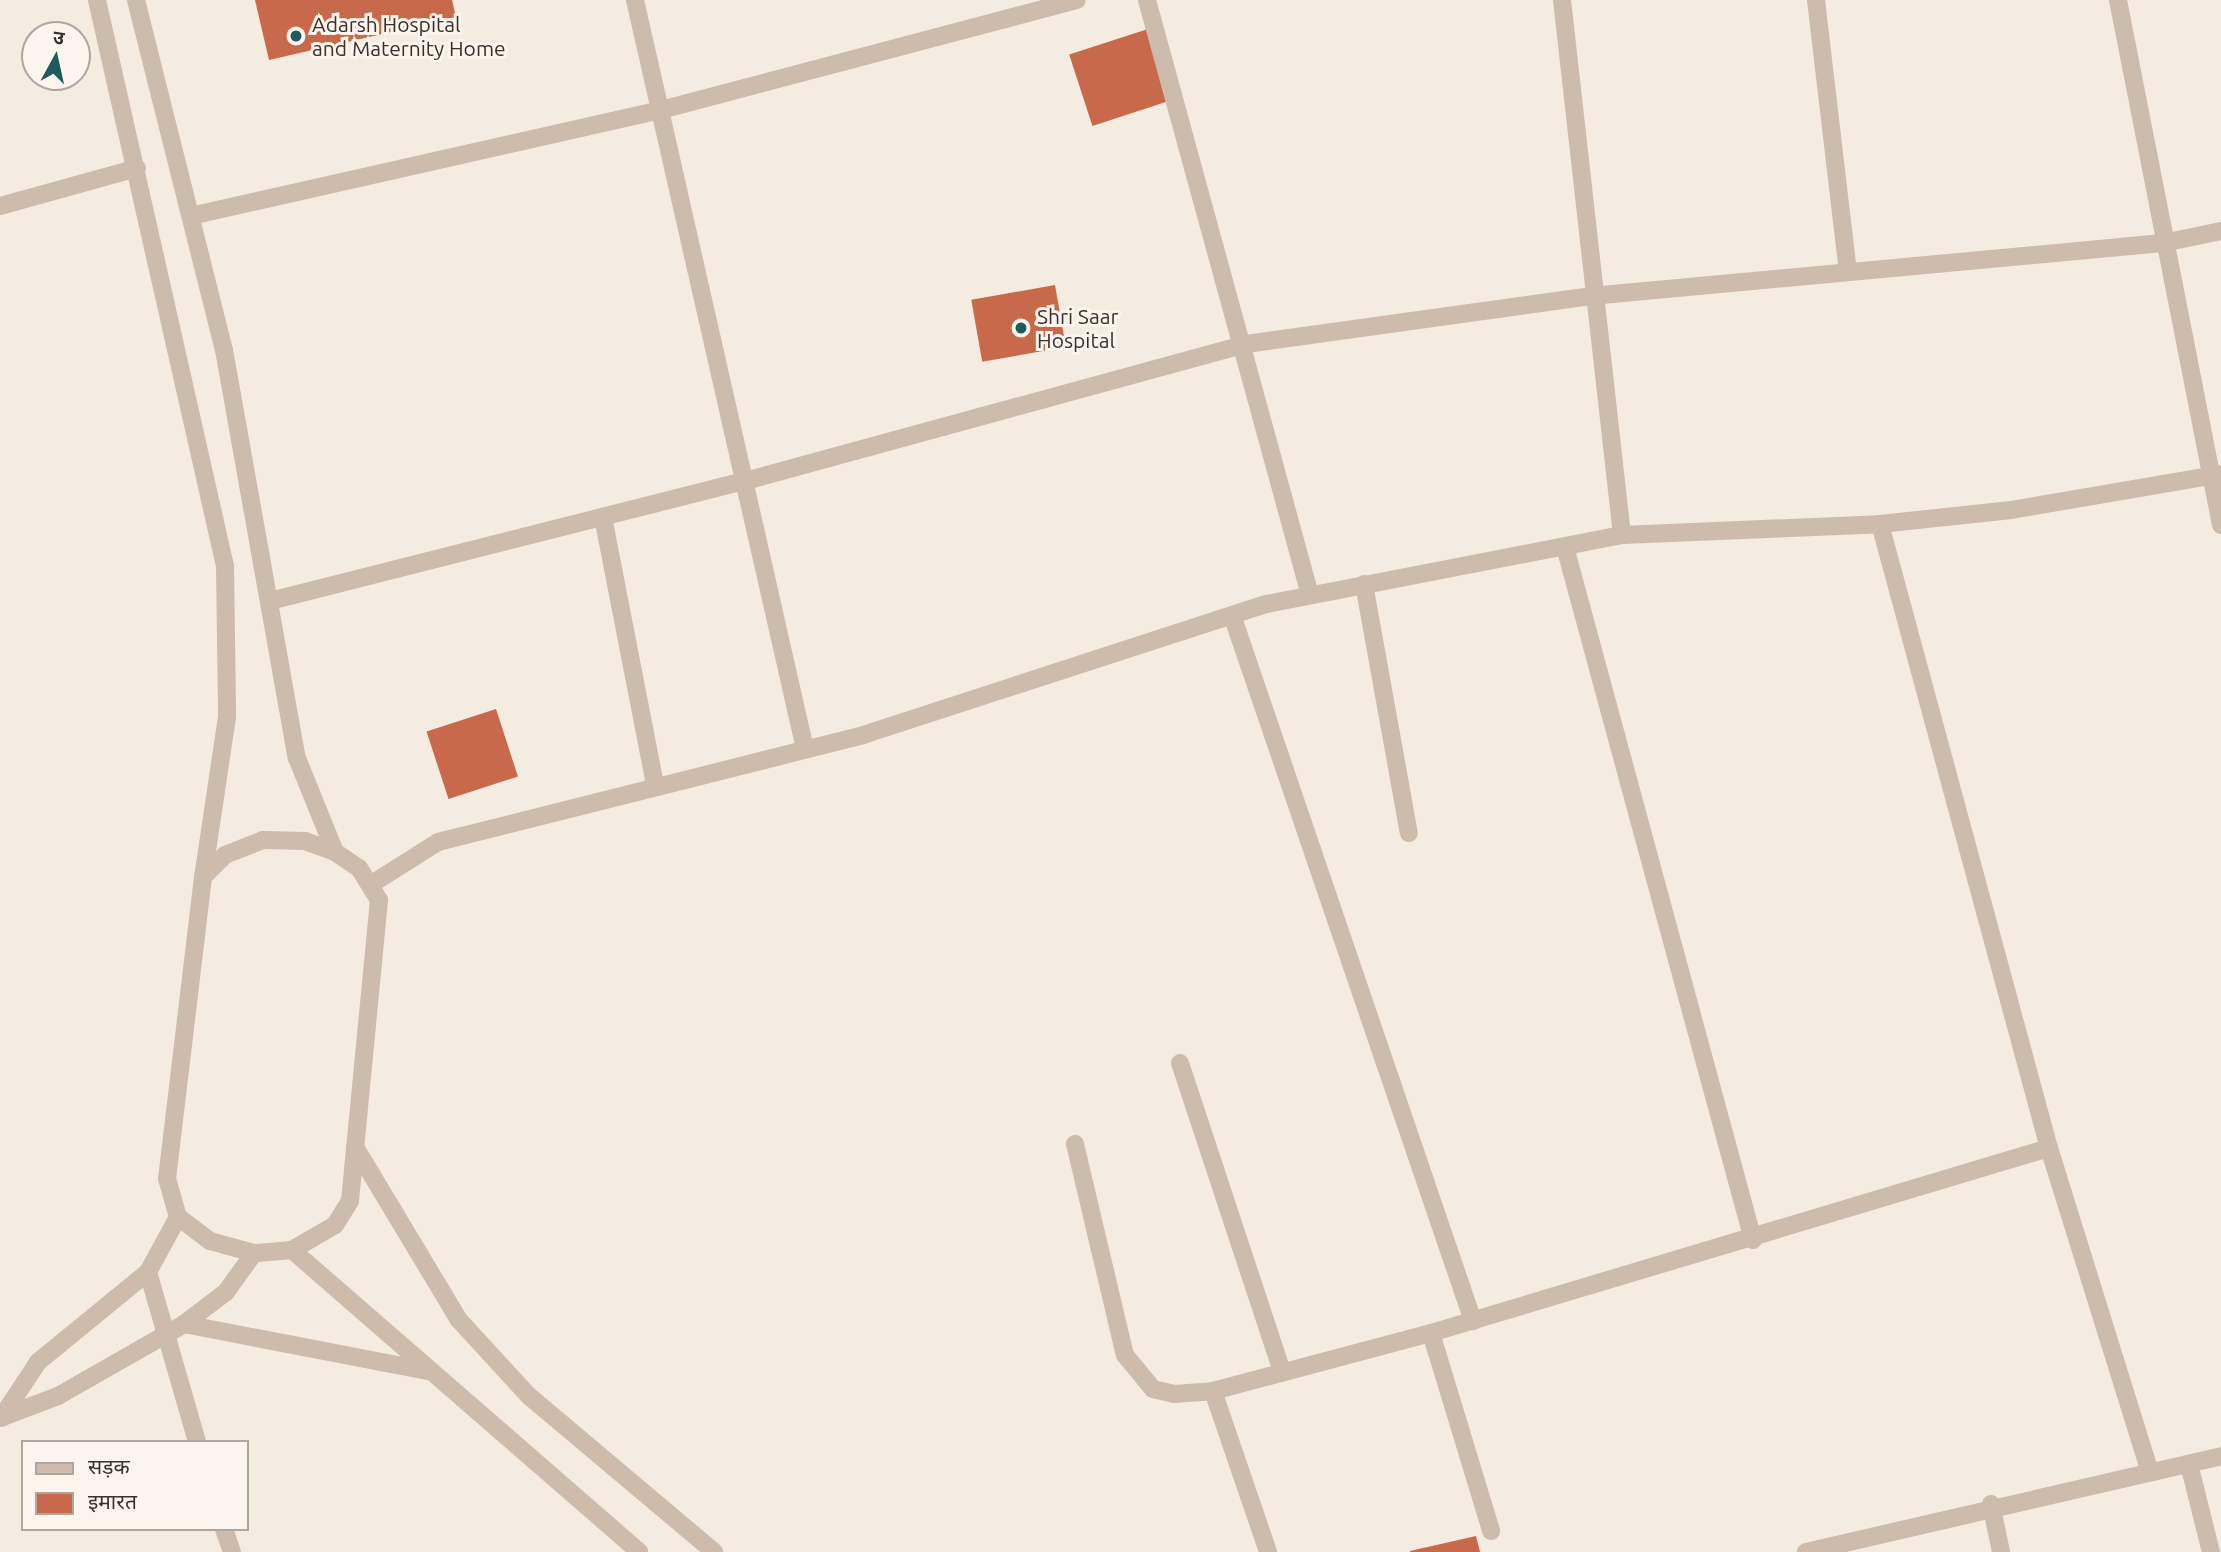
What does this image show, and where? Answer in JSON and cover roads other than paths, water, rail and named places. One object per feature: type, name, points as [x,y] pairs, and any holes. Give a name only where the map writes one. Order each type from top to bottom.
[{"type":"street","points":[[97,0],[225,566],[227,717],[202,877],[167,1179],[178,1217],[210,1241],[254,1253],[292,1250],[335,1225],[350,1201],[379,900],[370,885],[335,852],[305,841],[262,839],[225,855],[202,877]]},
{"type":"street","points":[[136,0],[195,215],[270,601],[297,758],[335,852]]},
{"type":"street","points":[[635,0],[657,111],[748,480],[805,749]]},
{"type":"street","points":[[195,215],[657,111],[1077,0]]},
{"type":"street","points":[[1147,0],[1246,344],[1310,595]]},
{"type":"street","points":[[1562,0],[1591,296],[1622,535]]},
{"type":"street","points":[[1816,0],[1848,272]]},
{"type":"street","points":[[2119,0],[2163,243],[2216,475],[2221,525]]},
{"type":"street","points":[[0,206],[136,168]]},
{"type":"street","points":[[270,601],[748,480],[1246,344],[1591,296],[2163,243],[2221,231]]},
{"type":"street","points":[[370,885],[438,842],[805,749],[1310,595],[1622,535],[1880,524],[2011,510],[2216,475]]},
{"type":"street","points":[[603,517],[655,785]]},
{"type":"street","points":[[1880,524],[2049,1148],[2149,1470]]},
{"type":"street","points":[[1565,547],[1753,1240]]},
{"type":"street","points":[[1364,584],[1409,833]]},
{"type":"street","points":[[1233,618],[1473,1321]]},
{"type":"street","points":[[1180,1063],[1282,1371]]},
{"type":"street","points":[[1074,1144],[1130,1363],[1153,1389],[1213,1391],[1431,1333],[1753,1240],[2049,1148]]},
{"type":"street","points":[[355,1147],[460,1320],[529,1396],[714,1552]]},
{"type":"street","points":[[0,1418],[38,1362],[148,1272],[178,1217]]},
{"type":"street","points":[[292,1250],[639,1552]]},
{"type":"street","points":[[0,1418],[58,1396],[184,1324],[226,1292],[254,1253]]},
{"type":"street","points":[[148,1272],[164,1336],[196,1440]]},
{"type":"street","points":[[184,1324],[432,1371]]},
{"type":"street","points":[[1431,1333],[1491,1531]]},
{"type":"street","points":[[1213,1391],[1268,1552]]},
{"type":"street","points":[[1806,1552],[1991,1504],[2221,1456]]},
{"type":"street","points":[[2189,1464],[2211,1552]]},
{"type":"street","points":[[1991,1504],[2001,1552]]},
{"type":"street","points":[[225,1531],[232,1552]]},
{"type":"place","name":"Adarsh Hospital and Maternity Home","points":[[296,36]]},
{"type":"place","name":"Shri Saar Hospital","points":[[1021,328]]}]
